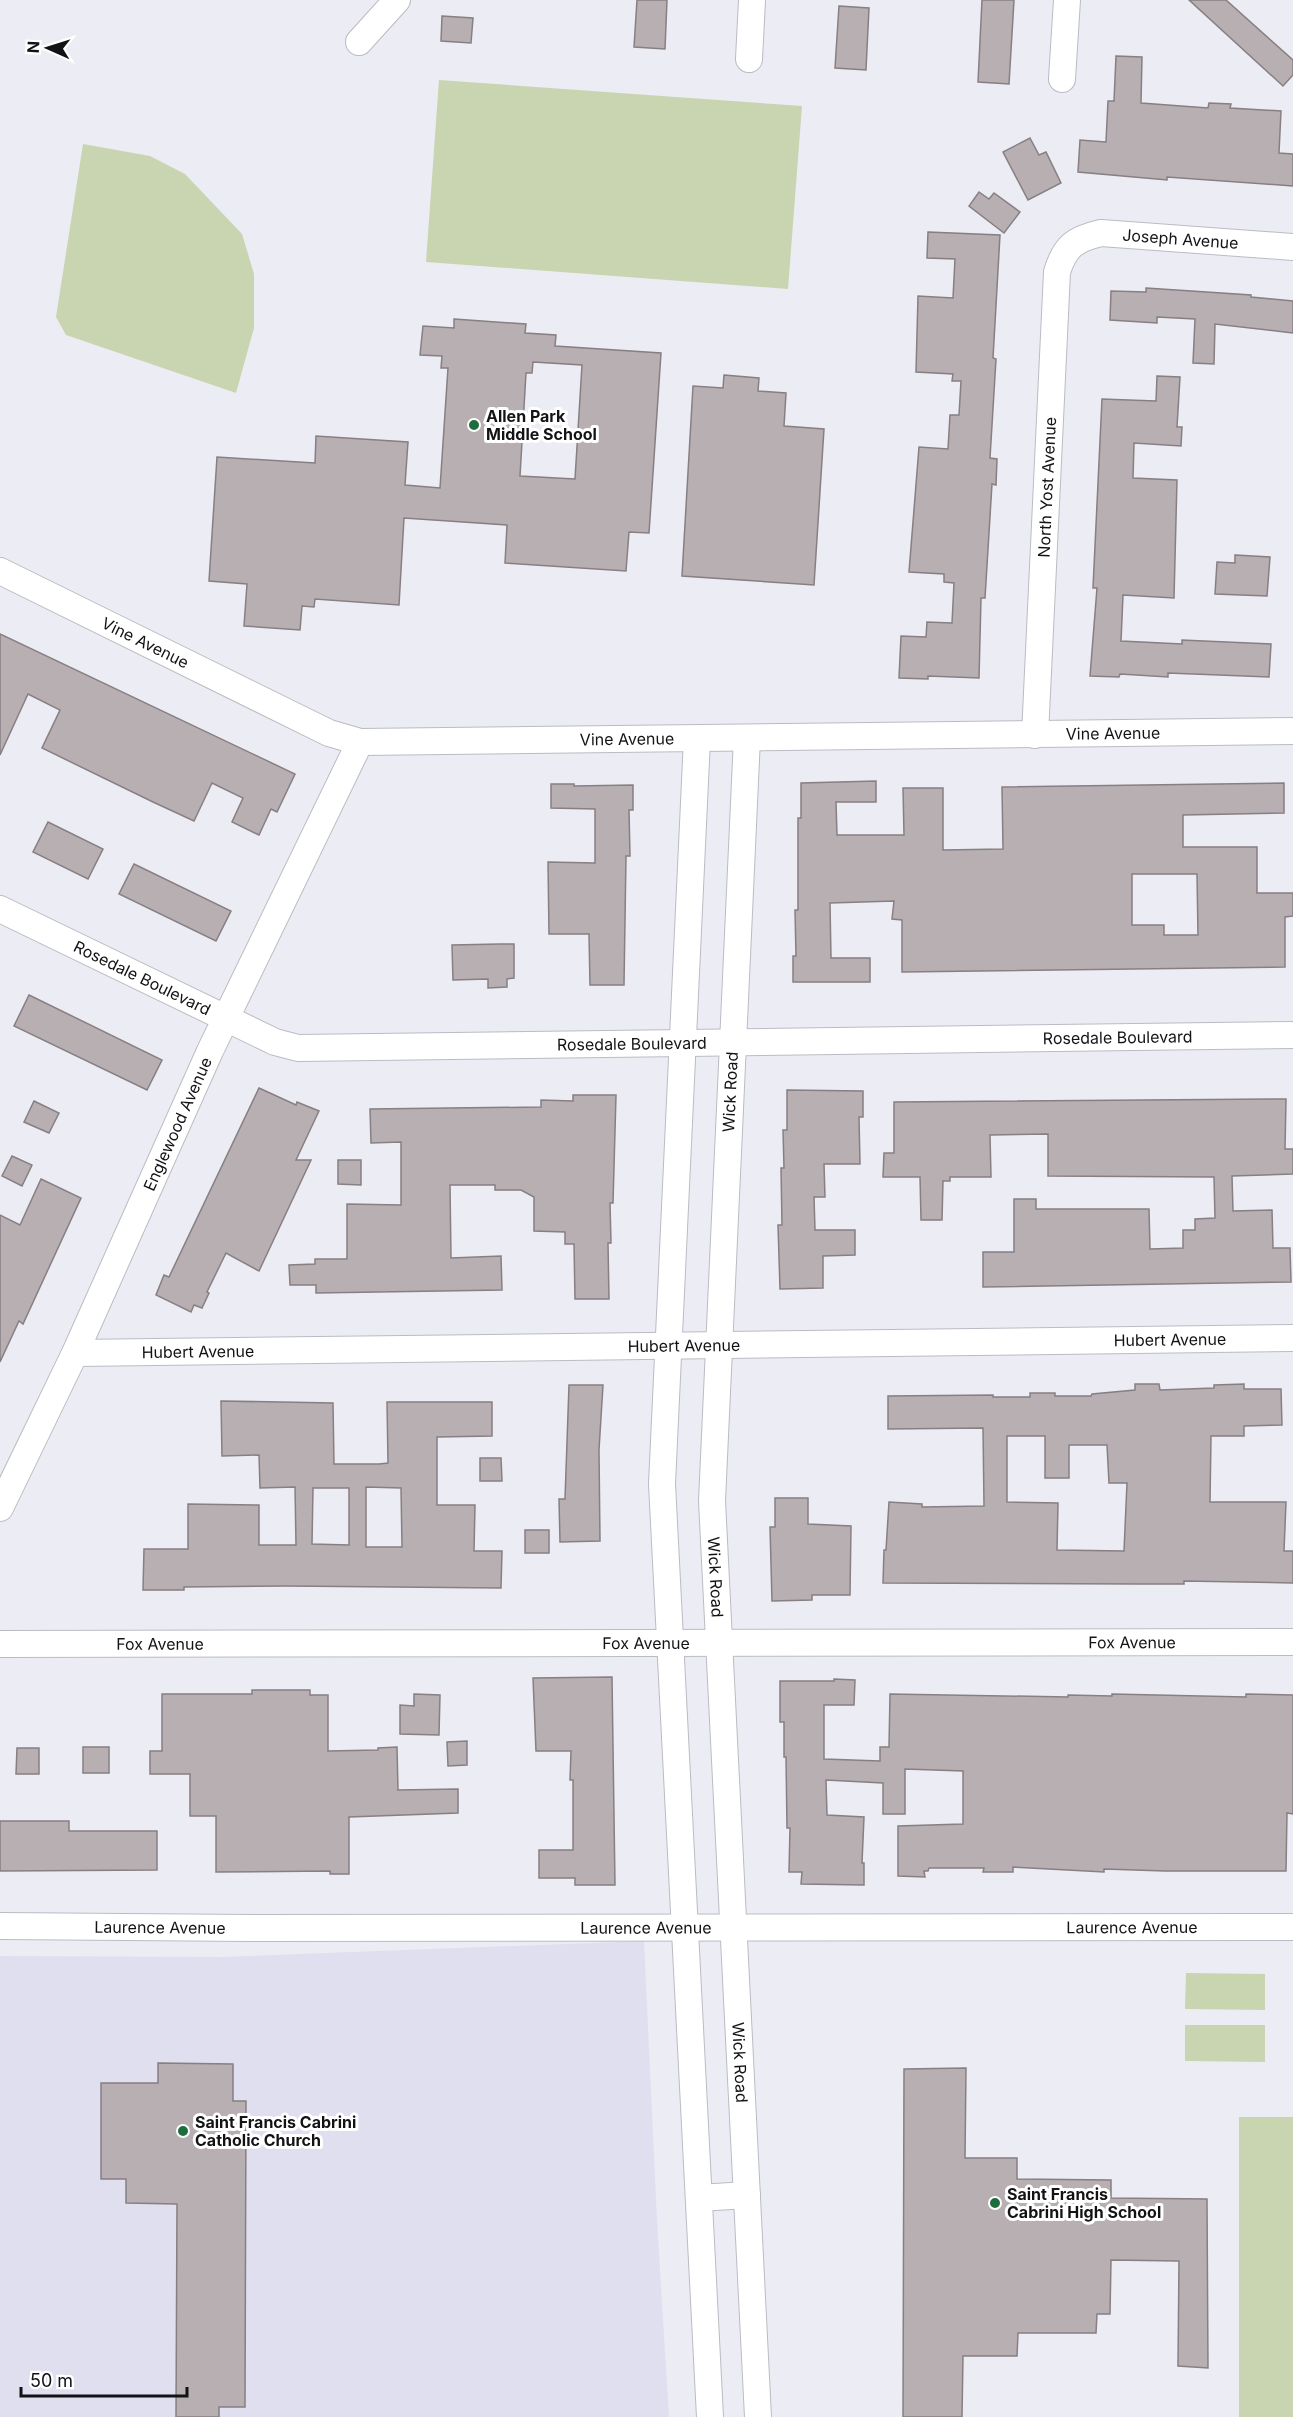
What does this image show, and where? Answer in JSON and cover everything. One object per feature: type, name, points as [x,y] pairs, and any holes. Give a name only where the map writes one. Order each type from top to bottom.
[{"type":"street","points":[[359,42],[397,0]]},
{"type":"street","points":[[749,59],[752,0]]},
{"type":"street","points":[[1062,79],[1067,0]]},
{"type":"street","name":"Joseph Avenue","points":[[1072,244],[1083,237],[1101,233],[1293,247]]},
{"type":"street","name":"North Yost Avenue","points":[[1035,735],[1057,272],[1062,256],[1072,244]]},
{"type":"street","name":"Vine Avenue","points":[[0,572],[329,733],[360,742],[1293,731]]},
{"type":"street","name":"Wick Road","points":[[747,738],[712,1501],[758,2417]]},
{"type":"street","points":[[696,739],[662,1484],[710,2417]]},
{"type":"street","name":"Englewood Avenue","points":[[0,1508],[75,1353],[226,1019],[360,742]]},
{"type":"street","name":"Rosedale Boulevard","points":[[0,909],[274,1042],[298,1048],[1293,1035]]},
{"type":"street","name":"Hubert Avenue","points":[[75,1353],[1293,1338]]},
{"type":"street","name":"Fox Avenue","points":[[0,1644],[1293,1642]]},
{"type":"street","name":"Laurence Avenue","points":[[0,1926],[1293,1927]]},
{"type":"street","points":[[699,2198],[747,2195]]},
{"type":"shaded area","points":[[644,1941],[669,2417],[0,2417],[0,1956],[220,1957]]},
{"type":"green space","points":[[439,80],[802,106],[788,289],[426,262]]},
{"type":"green space","points":[[83,144],[150,156],[185,174],[242,234],[254,274],[254,328],[236,393],[66,335],[56,317]]},
{"type":"green space","points":[[1186,1973],[1265,1974],[1265,2010],[1185,2009]]},
{"type":"green space","points":[[1185,2025],[1265,2025],[1265,2062],[1185,2061]]},
{"type":"green space","points":[[1239,2117],[1293,2117],[1293,2417],[1239,2417]]},
{"type":"building","points":[[637,0],[667,0],[665,49],[634,47]]},
{"type":"building","points":[[982,0],[1014,0],[1009,84],[978,82]]},
{"type":"building","points":[[1189,0],[1226,0],[1293,60],[1293,75],[1283,86]]},
{"type":"building","points":[[839,6],[869,8],[866,70],[835,68]]},
{"type":"building","points":[[442,16],[473,18],[471,43],[441,41]]},
{"type":"building","points":[[1116,56],[1142,57],[1141,103],[1208,108],[1209,103],[1231,104],[1230,108],[1281,111],[1279,153],[1293,154],[1293,186],[1167,177],[1167,180],[1078,172],[1080,140],[1106,142],[1108,101],[1114,101]]},
{"type":"building","points":[[1030,138],[1039,155],[1046,152],[1061,183],[1028,200],[1003,152]]},
{"type":"building","points":[[979,192],[989,199],[994,193],[1020,212],[1004,233],[969,206]]},
{"type":"building","points":[[928,232],[1000,235],[990,458],[997,459],[996,485],[992,484],[985,598],[981,598],[979,678],[928,676],[928,679],[899,678],[901,636],[926,637],[927,622],[952,623],[954,583],[944,582],[944,574],[909,572],[919,447],[948,449],[950,415],[959,415],[961,381],[952,381],[953,374],[916,372],[918,296],[953,298],[955,259],[927,258]]},
{"type":"building","points":[[1146,288],[1251,295],[1251,297],[1293,301],[1293,333],[1215,324],[1214,364],[1193,363],[1195,319],[1157,317],[1157,323],[1110,320],[1111,291],[1146,292]]},
{"type":"building","points":[[454,319],[526,324],[525,333],[556,335],[555,346],[661,353],[649,533],[629,532],[626,571],[505,563],[507,525],[404,518],[399,605],[315,599],[314,607],[302,606],[300,630],[244,626],[247,584],[209,581],[217,457],[315,463],[316,436],[408,442],[405,485],[440,488],[448,368],[441,368],[442,356],[420,355],[423,326],[454,328]],"holes":[[[533,362],[582,365],[575,479],[520,476],[526,373],[532,373]]]},
{"type":"building","points":[[724,375],[759,378],[758,391],[786,393],[784,426],[824,429],[814,585],[682,576],[693,386],[723,388]]},
{"type":"building","points":[[1157,376],[1180,377],[1177,427],[1182,427],[1181,446],[1134,443],[1133,478],[1177,480],[1174,598],[1123,595],[1121,641],[1182,644],[1182,640],[1271,644],[1269,677],[1168,673],[1168,677],[1120,674],[1119,677],[1090,676],[1097,588],[1093,588],[1102,399],[1156,401]]},
{"type":"building","points":[[1235,555],[1270,557],[1267,596],[1215,594],[1217,562],[1235,563]]},
{"type":"building","points":[[0,634],[295,774],[277,812],[271,809],[259,835],[232,822],[243,798],[212,783],[194,821],[153,802],[42,748],[60,710],[28,694],[0,755]]},
{"type":"building","points":[[876,781],[876,802],[836,802],[837,835],[904,835],[903,788],[943,788],[943,850],[1003,849],[1002,787],[1284,783],[1284,813],[1183,815],[1183,847],[1257,847],[1257,893],[1293,893],[1293,916],[1285,917],[1285,967],[902,972],[902,920],[892,919],[894,901],[830,903],[831,958],[870,958],[870,982],[793,982],[793,956],[796,956],[795,910],[798,910],[798,818],[801,818],[801,783]],"holes":[[[1132,874],[1197,874],[1198,935],[1164,935],[1164,925],[1132,925]]]},
{"type":"building","points":[[551,784],[633,785],[633,810],[629,810],[630,856],[626,856],[624,985],[590,985],[589,934],[549,934],[548,862],[595,863],[595,809],[551,808]]},
{"type":"building","points":[[48,822],[103,849],[88,879],[33,852]]},
{"type":"building","points":[[134,864],[231,911],[216,941],[119,894]]},
{"type":"building","points":[[514,944],[514,978],[507,979],[507,987],[488,988],[488,979],[453,980],[452,945]]},
{"type":"building","points":[[29,995],[162,1060],[147,1090],[14,1026]]},
{"type":"building","points":[[259,1088],[296,1105],[297,1102],[319,1111],[296,1160],[311,1160],[259,1271],[226,1253],[207,1292],[209,1293],[202,1308],[194,1305],[191,1312],[156,1295],[164,1275],[169,1277]]},
{"type":"building","points":[[787,1090],[863,1091],[863,1117],[859,1117],[860,1164],[824,1164],[825,1197],[814,1197],[815,1230],[855,1230],[855,1255],[823,1256],[823,1288],[780,1289],[778,1225],[782,1225],[781,1168],[784,1168],[783,1130],[787,1130]]},
{"type":"building","points":[[573,1095],[616,1095],[613,1203],[610,1203],[611,1243],[608,1243],[609,1299],[575,1299],[574,1244],[565,1244],[565,1232],[534,1231],[534,1197],[521,1190],[495,1190],[495,1185],[450,1185],[451,1258],[501,1256],[502,1290],[316,1293],[316,1285],[290,1285],[289,1265],[315,1264],[315,1259],[347,1259],[347,1204],[401,1205],[401,1142],[371,1143],[370,1109],[541,1107],[541,1100],[573,1101]]},
{"type":"building","points":[[1286,1099],[1285,1149],[1293,1149],[1293,1174],[1232,1176],[1233,1211],[1272,1210],[1273,1248],[1290,1248],[1291,1282],[983,1287],[983,1252],[1014,1252],[1014,1199],[1036,1199],[1036,1209],[1149,1209],[1150,1249],[1183,1248],[1183,1230],[1195,1230],[1195,1219],[1215,1218],[1214,1177],[1048,1176],[1048,1134],[990,1135],[991,1177],[950,1177],[950,1181],[943,1181],[942,1220],[921,1220],[920,1177],[883,1177],[884,1153],[894,1153],[894,1102]]},
{"type":"building","points":[[34,1101],[59,1113],[49,1133],[24,1122]]},
{"type":"building","points":[[12,1156],[32,1165],[22,1186],[2,1176]]},
{"type":"building","points":[[338,1160],[361,1160],[361,1185],[338,1184]]},
{"type":"building","points":[[41,1179],[81,1198],[23,1324],[19,1321],[0,1362],[0,1215],[20,1225]]},
{"type":"building","points":[[1135,1384],[1159,1384],[1160,1390],[1214,1388],[1214,1385],[1244,1384],[1244,1389],[1281,1389],[1282,1425],[1244,1426],[1244,1436],[1211,1436],[1210,1502],[1286,1502],[1284,1551],[1293,1551],[1293,1583],[1184,1581],[1184,1584],[883,1583],[889,1502],[922,1504],[922,1507],[984,1506],[983,1428],[888,1429],[888,1396],[1030,1397],[1030,1393],[1055,1393],[1055,1396],[1091,1396],[1092,1394],[1135,1390]],"holes":[[[1007,1436],[1045,1436],[1045,1478],[1069,1478],[1069,1445],[1107,1445],[1109,1483],[1127,1483],[1124,1551],[1057,1550],[1058,1503],[1007,1502]]]},
{"type":"building","points":[[569,1385],[603,1385],[599,1450],[600,1541],[560,1542],[559,1499],[565,1499]]},
{"type":"building","points":[[221,1401],[333,1403],[334,1464],[388,1463],[387,1402],[492,1402],[492,1436],[437,1437],[437,1505],[475,1505],[474,1551],[502,1551],[501,1588],[287,1586],[184,1587],[184,1590],[143,1590],[144,1549],[188,1549],[188,1504],[259,1505],[259,1545],[296,1545],[295,1487],[260,1488],[259,1455],[222,1456]],"holes":[[[366,1487],[401,1488],[402,1547],[366,1547]],[[313,1488],[349,1488],[349,1545],[312,1544]]]},
{"type":"building","points":[[480,1458],[501,1458],[502,1481],[480,1481]]},
{"type":"building","points":[[775,1498],[808,1498],[808,1524],[851,1526],[850,1595],[812,1595],[812,1600],[772,1601],[770,1527],[775,1527]]},
{"type":"building","points":[[525,1530],[549,1530],[549,1553],[525,1553]]},
{"type":"building","points":[[612,1677],[615,1885],[575,1885],[575,1878],[539,1878],[539,1850],[573,1850],[573,1780],[570,1780],[571,1751],[536,1751],[533,1678]]},
{"type":"building","points":[[834,1679],[855,1680],[854,1705],[824,1705],[824,1759],[880,1761],[880,1747],[889,1747],[890,1694],[1068,1697],[1068,1695],[1112,1696],[1112,1694],[1246,1697],[1246,1694],[1293,1695],[1293,1814],[1287,1813],[1286,1871],[1104,1869],[1104,1872],[1013,1867],[1013,1872],[983,1872],[984,1868],[929,1868],[928,1871],[924,1871],[925,1877],[898,1876],[898,1826],[963,1824],[963,1771],[905,1769],[905,1814],[883,1814],[883,1783],[826,1780],[827,1815],[864,1817],[862,1863],[864,1863],[864,1885],[801,1884],[802,1872],[789,1872],[790,1828],[787,1828],[786,1757],[784,1757],[784,1722],[780,1722],[780,1681],[834,1681]]},
{"type":"building","points":[[252,1690],[310,1690],[310,1695],[328,1695],[328,1751],[378,1750],[378,1748],[397,1747],[398,1790],[458,1789],[458,1813],[349,1817],[349,1874],[330,1874],[330,1871],[216,1872],[216,1816],[190,1816],[190,1774],[150,1774],[150,1751],[162,1751],[162,1694],[252,1694]]},
{"type":"building","points":[[414,1694],[440,1695],[439,1735],[400,1734],[400,1705],[414,1706]]},
{"type":"building","points":[[467,1741],[467,1765],[448,1766],[447,1742]]},
{"type":"building","points":[[83,1747],[109,1747],[109,1773],[83,1773]]},
{"type":"building","points":[[17,1748],[39,1748],[39,1774],[16,1774]]},
{"type":"building","points":[[0,1821],[69,1821],[69,1831],[157,1831],[157,1870],[0,1871]]},
{"type":"building","points":[[158,2063],[233,2064],[233,2101],[246,2101],[245,2407],[219,2407],[219,2417],[176,2417],[177,2204],[126,2203],[126,2179],[101,2179],[101,2083],[158,2083]]},
{"type":"building","points":[[966,2068],[965,2158],[1017,2158],[1017,2179],[1111,2180],[1111,2198],[1207,2199],[1208,2368],[1178,2366],[1179,2261],[1111,2260],[1110,2314],[1097,2314],[1096,2333],[1018,2333],[1017,2356],[963,2356],[962,2417],[903,2417],[904,2069]]},
{"type":"place","name":"Allen Park Middle School","points":[[474,425]]},
{"type":"place","name":"Saint Francis Cabrini Catholic Church","points":[[183,2131]]},
{"type":"place","name":"Saint Francis Cabrini High School","points":[[995,2203]]}]
